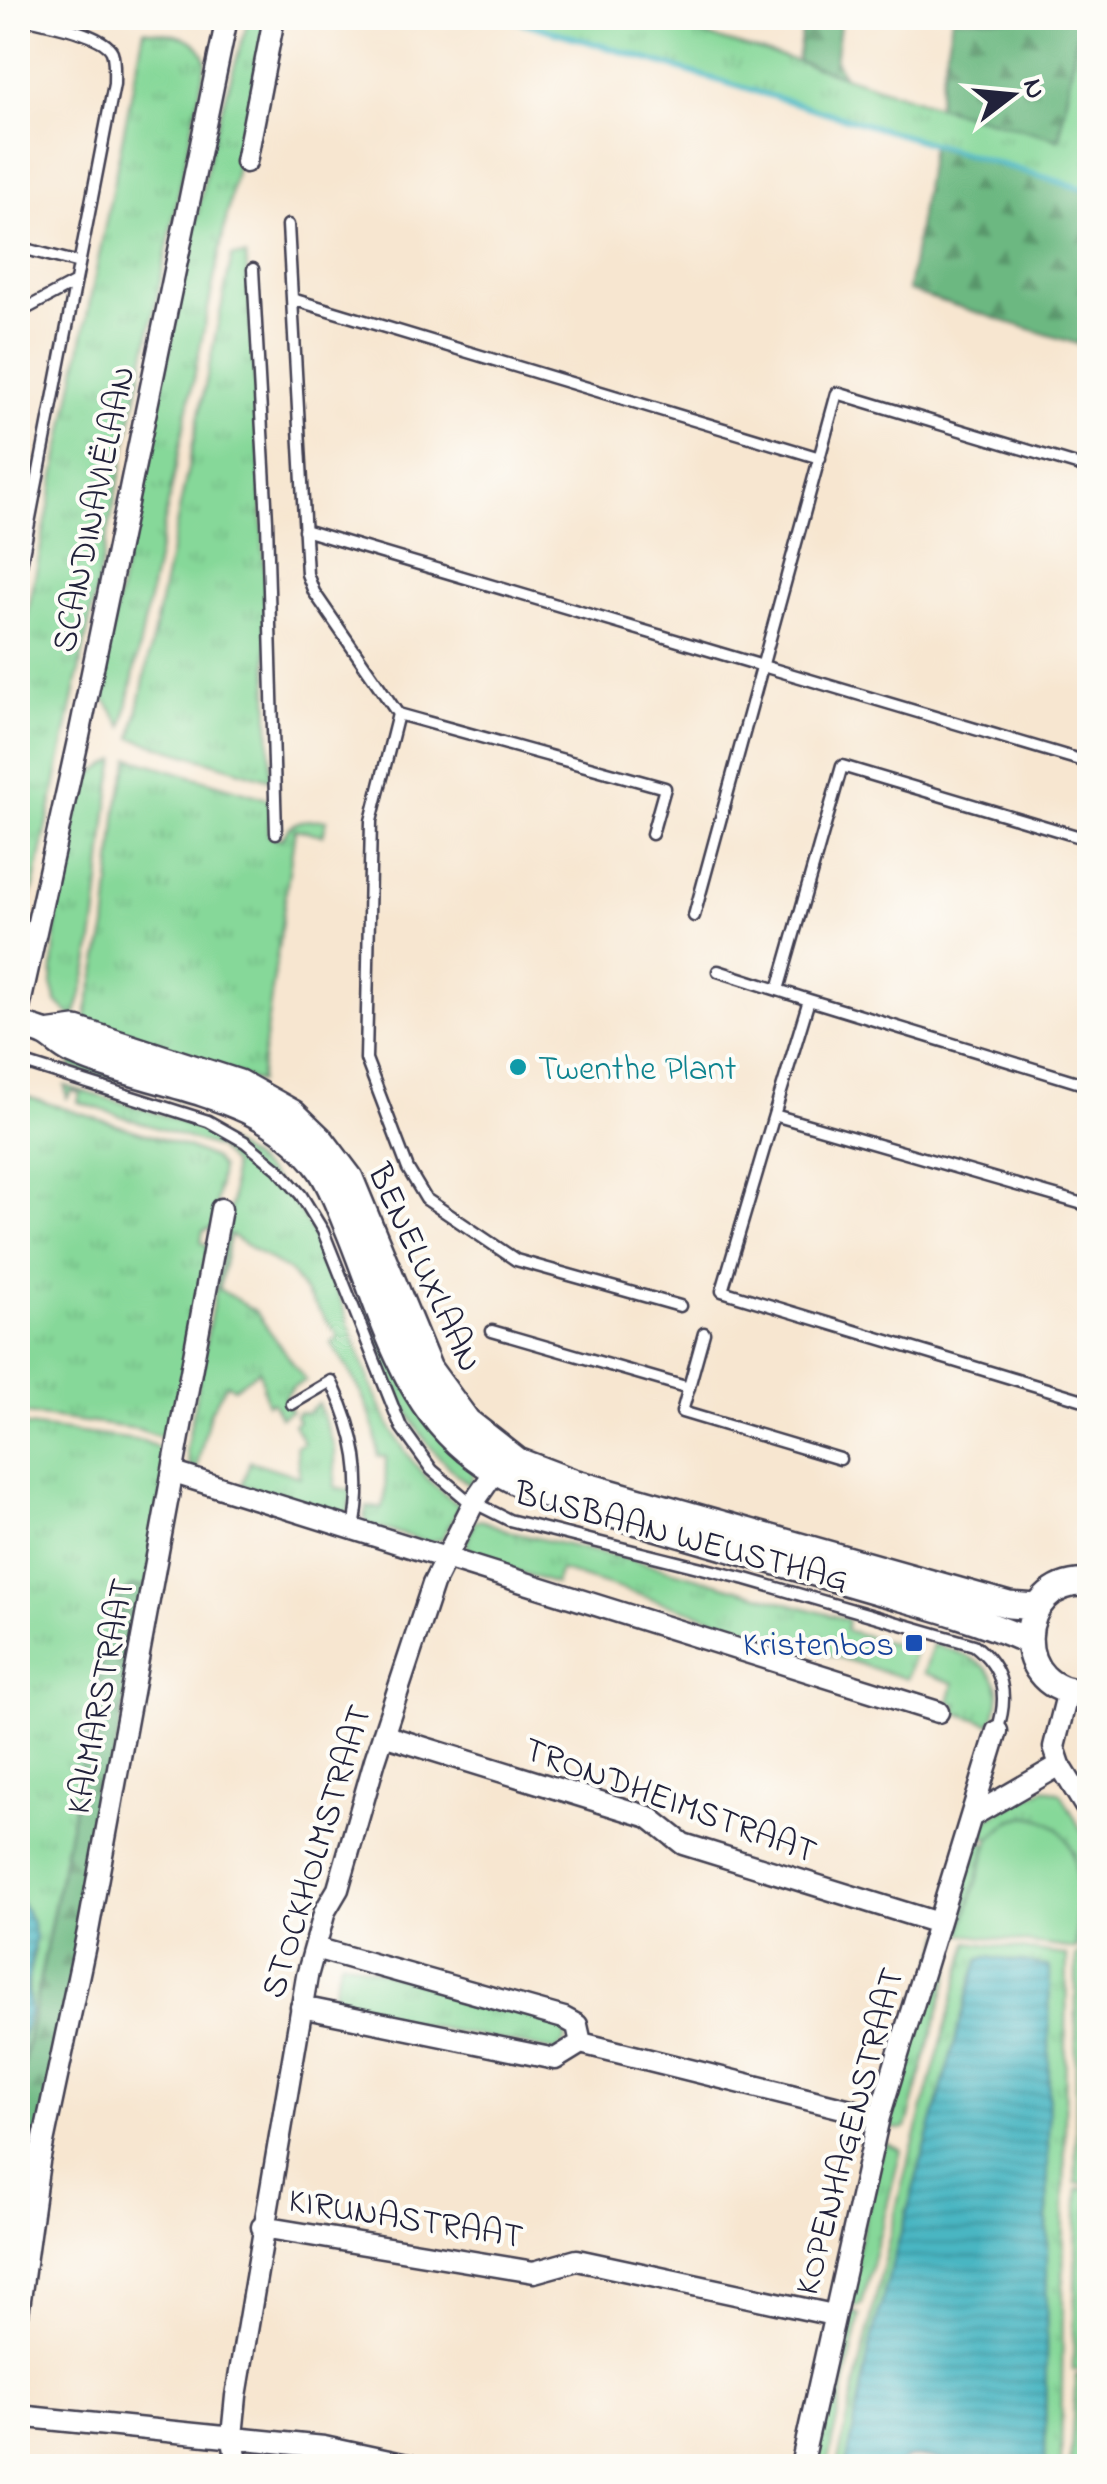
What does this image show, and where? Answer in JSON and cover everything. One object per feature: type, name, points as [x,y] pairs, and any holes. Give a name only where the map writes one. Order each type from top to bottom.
[{"type":"street","name":"SCANDINAVIËLAAN","points":[[18,1014],[227,18]]},
{"type":"street","points":[[246,162],[274,18]]},
{"type":"street","name":"BENELUXLAAN","points":[[18,1025],[46,1034],[76,1030],[239,1083],[292,1114],[322,1141],[350,1178],[429,1369],[501,1462],[581,1506],[937,1608],[1028,1641]]},
{"type":"street","name":"KALMARSTRAAT","points":[[18,2314],[40,2162],[88,1931],[222,1208]]},
{"type":"street","name":"BENELUXLAAN","points":[[501,1462],[1009,1605],[1037,1607]]},
{"type":"street","name":"STOCKHOLMSTRAAT","points":[[238,2466],[232,2436],[262,2227],[315,1948],[325,1912],[338,1889],[382,1736],[446,1556],[474,1502],[501,1462]]},
{"type":"street","points":[[174,1473],[938,1712]]},
{"type":"street","points":[[1090,1583],[1070,1584],[1052,1592],[1037,1607],[1028,1641],[1043,1676],[1079,1692],[1054,1747],[1060,1765],[1090,1814]]},
{"type":"street","name":"KOPENHAGENSTRAAT","points":[[801,2466],[879,2118],[997,1731]]},
{"type":"street","name":"TRONDHEIMSTRAAT","points":[[382,1736],[649,1817],[683,1844],[938,1923]]},
{"type":"street","points":[[972,1816],[1060,1765]]},
{"type":"street","points":[[315,1948],[564,2018],[577,2025],[582,2043]]},
{"type":"street","points":[[301,2007],[555,2059],[582,2043],[879,2118]]},
{"type":"street","name":"KIRUNASTRAAT","points":[[262,2227],[534,2272],[577,2260],[833,2315]]},
{"type":"street","points":[[18,2416],[324,2447],[412,2466]]},
{"type":"lane","points":[[18,580],[114,84],[112,53],[97,39],[22,18]]},
{"type":"lane","points":[[288,225],[307,574],[314,592],[398,714],[665,788],[652,834]]},
{"type":"lane","points":[[18,247],[78,263]]},
{"type":"lane","points":[[253,269],[267,521],[276,833]]},
{"type":"lane","points":[[18,313],[74,283]]},
{"type":"lane","points":[[292,300],[820,458]]},
{"type":"lane","points":[[694,916],[838,393],[1090,469]]},
{"type":"lane","points":[[304,530],[1090,763]]},
{"type":"lane","points":[[398,714],[371,821],[366,1059],[408,1168],[426,1199],[516,1260],[680,1306]]},
{"type":"lane","points":[[778,990],[842,766],[1090,840]]},
{"type":"lane","points":[[718,970],[1090,1086]]},
{"type":"lane","points":[[809,1000],[722,1292],[1090,1402]]},
{"type":"lane","name":"BUSBAAN WEUSTHAG","points":[[18,1061],[208,1122],[245,1142],[278,1169],[324,1231],[401,1427],[432,1470],[474,1502],[509,1520],[746,1579],[974,1645],[990,1657],[1004,1688],[1004,1709],[997,1731]]},
{"type":"lane","points":[[774,1115],[1090,1206]]},
{"type":"lane","points":[[492,1330],[689,1388]]},
{"type":"lane","points":[[704,1334],[682,1412],[840,1459]]},
{"type":"lane","points":[[292,1404],[331,1381],[353,1432],[358,1459],[360,1484],[354,1528]]},
{"type":"green space","points":[[249,18],[267,18],[123,727],[99,690],[213,138]]},
{"type":"green space","points":[[508,18],[641,18],[1059,138],[1080,18],[1089,18],[1089,191]]},
{"type":"green space","points":[[804,18],[841,18],[835,61],[844,76],[797,61]]},
{"type":"green space","points":[[952,18],[1080,18],[1059,139],[937,106]]},
{"type":"green space","points":[[144,30],[191,40],[206,62],[35,883],[18,935],[18,662]]},
{"type":"green space","points":[[931,146],[1089,191],[1087,347],[908,291]]},
{"type":"green space","points":[[232,256],[246,256],[261,468],[271,780],[132,738]]},
{"type":"green space","points":[[130,758],[271,800],[268,835],[282,839],[295,823],[327,820],[323,835],[295,829],[259,1082],[84,1024],[106,928],[117,808]]},
{"type":"green space","points":[[116,760],[91,956],[74,1019],[57,1002],[52,984],[58,897],[80,781]]},
{"type":"green space","points":[[73,1057],[221,1103],[306,1164],[474,1470],[471,1486],[430,1446],[401,1397],[398,1398],[338,1243],[319,1207],[295,1175],[266,1146],[231,1122],[173,1097],[70,1067]]},
{"type":"green space","points":[[65,1086],[206,1132],[248,1157],[286,1193],[314,1236],[392,1429],[420,1471],[460,1506],[442,1539],[429,1542],[368,1525],[364,1516],[367,1507],[382,1508],[385,1498],[386,1457],[378,1456],[362,1396],[331,1343],[338,1336],[290,1272],[230,1235],[219,1289],[255,1311],[306,1381],[294,1386],[284,1398],[291,1411],[280,1417],[272,1402],[267,1404],[259,1370],[234,1388],[227,1383],[210,1412],[196,1471],[190,1467],[186,1450],[232,1199],[232,1165],[218,1148],[78,1102],[80,1093],[72,1091],[67,1098]]},
{"type":"green space","points":[[18,1094],[187,1147],[214,1159],[221,1168],[213,1228],[203,1231],[201,1242],[208,1246],[175,1442],[138,1429],[18,1413]]},
{"type":"green space","points":[[318,1403],[335,1449],[335,1488],[352,1490],[348,1512],[341,1516],[242,1485],[250,1461],[300,1477],[296,1446],[304,1443],[294,1424],[298,1421],[295,1416],[308,1413]]},
{"type":"green space","points":[[18,1425],[143,1441],[168,1458],[147,1587],[130,1587],[115,1605],[111,1617],[22,2068],[22,2037],[30,2012],[28,1977],[34,1953],[31,1920],[18,1898]]},
{"type":"green space","points":[[481,1520],[514,1533],[641,1562],[848,1620],[846,1630],[915,1650],[907,1679],[560,1570],[555,1584],[482,1560],[471,1554],[466,1543],[474,1522]]},
{"type":"green space","points":[[131,1586],[147,1587],[18,2265],[18,2093],[111,1617],[115,1605]]},
{"type":"green space","points":[[933,1644],[976,1661],[995,1679],[999,1692],[990,1724],[955,1712],[958,1704],[949,1702],[954,1683],[924,1673]]},
{"type":"green space","points":[[1045,1788],[1061,1793],[1085,1837],[1088,1949],[1076,1946],[1074,1852],[1026,1816],[1011,1820],[990,1838],[978,1834],[991,1816]]},
{"type":"green space","points":[[1026,1816],[1047,1821],[1062,1832],[1071,1848],[1077,1887],[1076,1949],[961,1934],[990,1838],[1011,1820]]},
{"type":"green space","points":[[977,1838],[987,1845],[958,1933],[948,1929]]},
{"type":"green space","points":[[943,1933],[959,1939],[906,2128],[888,2127]]},
{"type":"green space","points":[[969,1942],[1067,1955],[1061,2466],[1045,2466],[1049,1967],[987,1957],[979,1960],[973,1977],[872,2336],[846,2466],[837,2466],[900,2192]]},
{"type":"green space","points":[[1090,1953],[1089,2185],[1076,2182],[1076,1956]]},
{"type":"green space","points":[[341,1960],[555,2021],[564,2029],[566,2040],[556,2051],[329,2007]]},
{"type":"green space","points":[[884,2143],[901,2150],[862,2304],[858,2307],[844,2303]]},
{"type":"green space","points":[[1078,2188],[1089,2189],[1089,2372],[1073,2369]]},
{"type":"green space","points":[[843,2307],[860,2315],[827,2466],[809,2466]]},
{"type":"green space","points":[[1076,2375],[1089,2375],[1087,2466],[1070,2466]]},
{"type":"water","points":[[18,1898],[31,1920],[35,1938],[27,1986],[30,2012],[22,2037],[18,2093]]},
{"type":"water","points":[[987,1957],[1050,1969],[1045,2466],[981,2466],[909,2458],[895,2466],[846,2466],[872,2336],[973,1977],[979,1960]]},
{"type":"waterway","points":[[508,18],[1090,191]]},
{"type":"place","name":"Twenthe Plant","points":[[518,1067]]},
{"type":"place","name":"Kristenbos","points":[[914,1643]]}]
